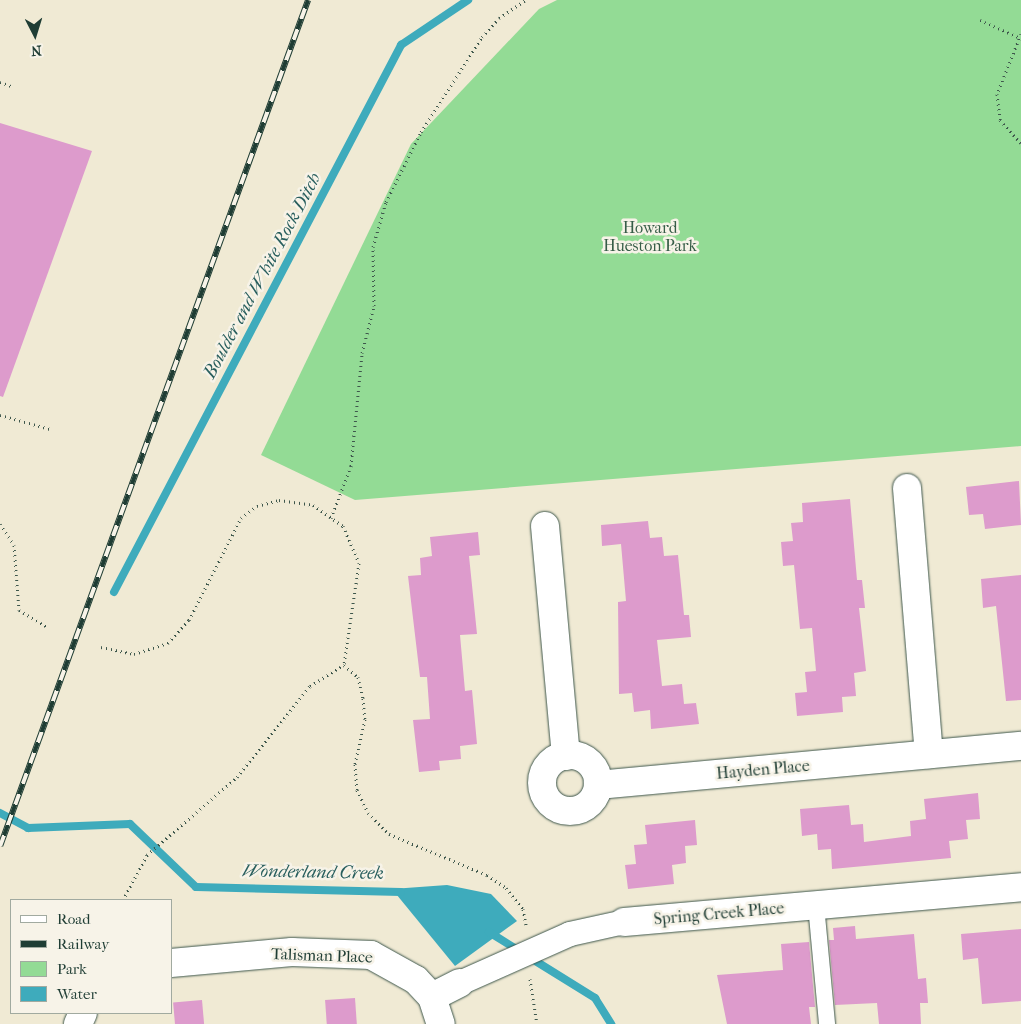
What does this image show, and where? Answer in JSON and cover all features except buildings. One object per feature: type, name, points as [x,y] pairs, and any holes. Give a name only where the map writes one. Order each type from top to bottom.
[{"type":"street","points":[[907,488],[928,754]]},
{"type":"street","points":[[545,526],[566,756]]},
{"type":"street","name":"Hayden Place","points":[[598,785],[1021,746]]},
{"type":"street","points":[[566,756],[592,765],[598,785],[594,799],[579,810],[553,805],[543,790],[544,772],[566,756]]},
{"type":"street","name":"Spring Creek Place","points":[[432,997],[570,934],[624,922],[1021,887]]},
{"type":"street","name":"Talisman Place","points":[[172,964],[292,952],[371,955],[416,980],[432,997],[441,1024]]},
{"type":"lane","points":[[816,905],[827,1024]]},
{"type":"path","points":[[331,518],[351,466],[362,353],[374,306],[373,247],[386,202],[421,132],[482,37],[499,18],[526,0]]},
{"type":"path","points":[[980,20],[1020,35],[997,94],[1000,120],[1021,143]]},
{"type":"path","points":[[0,82],[11,86]]},
{"type":"path","points":[[0,415],[50,428]]},
{"type":"path","points":[[101,647],[134,654],[168,643],[190,620],[228,537],[241,518],[258,506],[279,500],[313,505],[343,526],[359,563],[344,665],[310,686],[237,777],[147,855],[124,899]]},
{"type":"path","points":[[0,524],[14,545],[19,610],[47,627]]},
{"type":"path","points":[[344,665],[358,678],[363,698],[365,718],[354,764],[357,790],[368,813],[389,834],[487,875],[506,888]]},
{"type":"path","points":[[534,1020],[537,1024]]},
{"type":"green space","name":"Howard Hueston Park","points":[[557,0],[1021,0],[1021,446],[355,500],[261,455],[411,144],[539,9]]},
{"type":"water","points":[[447,885],[491,894],[517,921],[455,966],[392,889]]},
{"type":"waterway","name":"Boulder and White Rock Ditch","points":[[114,592],[401,45],[468,0]]},
{"type":"waterway","name":"Wonderland Creek","points":[[0,813],[28,828],[130,824],[196,887],[401,892]]},
{"type":"waterway","name":"Wonderland Creek","points":[[489,932],[519,951]]},
{"type":"waterway","name":"Wonderland Creek","points":[[529,957],[595,998],[611,1024]]},
{"type":"railway","points":[[0,846],[308,0]]}]
